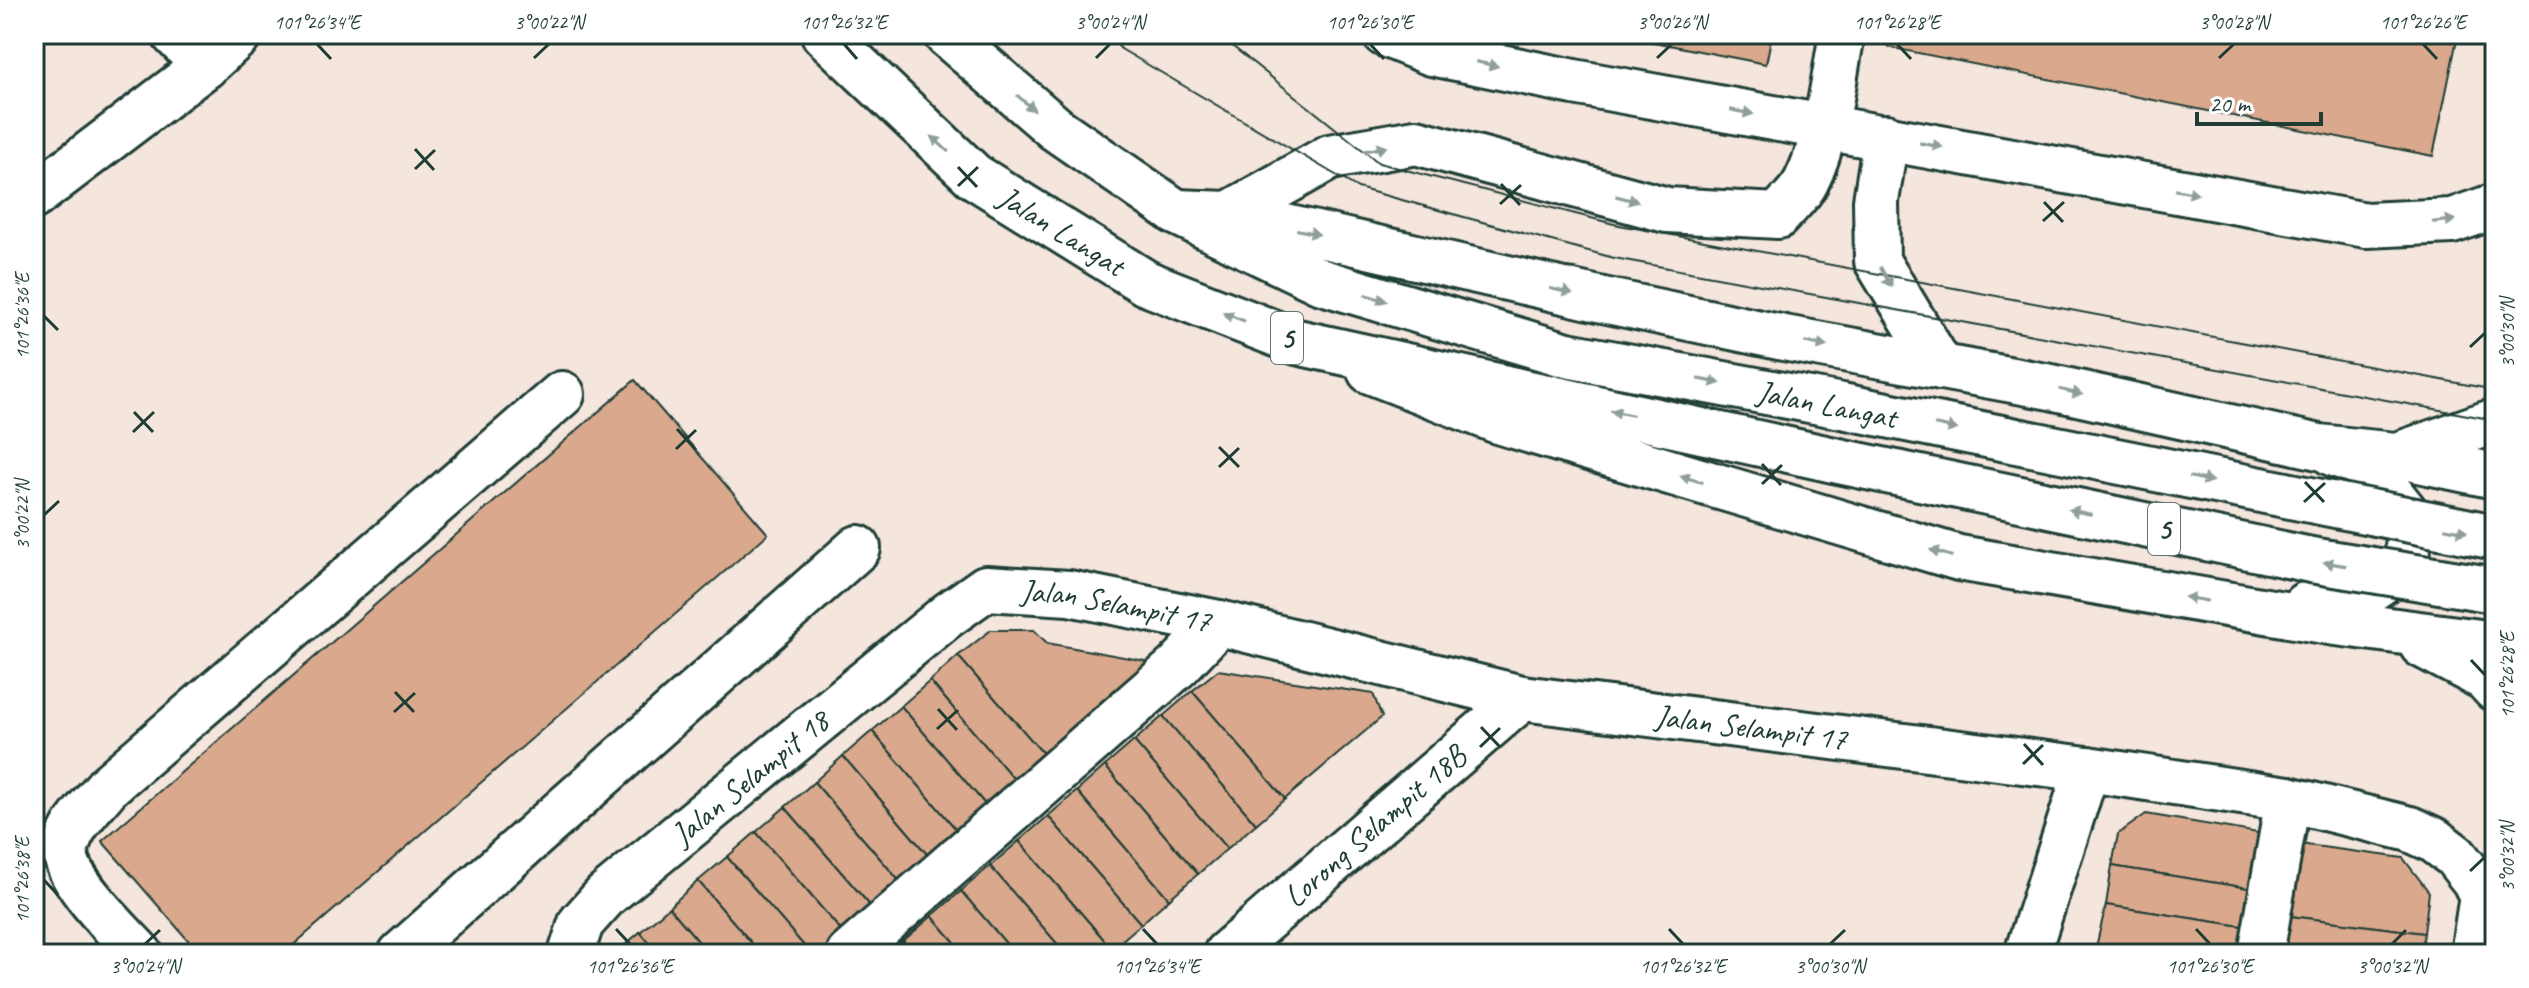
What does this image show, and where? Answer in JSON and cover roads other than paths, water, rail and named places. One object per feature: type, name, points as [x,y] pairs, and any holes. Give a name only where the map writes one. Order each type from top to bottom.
[{"type":"main road","points":[[174,34],[205,66]]},
{"type":"main road","points":[[36,190],[205,66],[240,34]]},
{"type":"main road","name":"Jalan Langat","points":[[824,34],[974,176],[1146,283],[1498,421],[1959,558],[2255,609],[2495,644]]},
{"type":"main road","name":"Jalan Langat","points":[[946,34],[1056,129],[1176,212],[1319,281],[1567,355],[1842,406],[2495,537]]},
{"type":"main road","points":[[1385,34],[1432,53],[1574,82],[2366,225],[2452,221],[2495,206]]},
{"type":"main road","points":[[1229,214],[1330,157],[1416,142],[1667,210],[1778,216],[1805,184],[1827,126],[1830,91],[1842,34]]},
{"type":"main road","points":[[1886,137],[1876,201],[1877,261],[1941,367]]},
{"type":"main road","name":"Jalan Langat","points":[[1176,212],[1229,214],[1784,338],[2051,387],[2319,447],[2395,455],[2495,476]]},
{"type":"main road","name":"Jalan Langat","points":[[1297,342],[1834,460],[2311,560],[2495,590]]},
{"type":"main road","points":[[140,954],[78,885],[65,852],[72,832],[108,786],[562,394]]},
{"type":"main road","points":[[2395,455],[2495,421]]},
{"type":"main road","points":[[2255,609],[2333,602],[2365,595],[2407,558],[2409,537],[2406,513],[2379,479],[2357,462],[2319,447]]},
{"type":"main road","points":[[401,954],[858,548]]},
{"type":"main road","name":"Jalan Selampit 17","points":[[948,615],[986,588],[1069,593],[1219,623],[1522,698],[2087,769],[2288,799],[2410,829],[2434,840],[2455,856],[2482,896],[2473,954]]},
{"type":"main road","name":"Jalan Selampit 18","points":[[571,954],[581,923],[606,895],[948,615]]},
{"type":"main road","points":[[849,954],[1166,676],[1219,623]]},
{"type":"main road","points":[[2394,631],[2485,678],[2495,689]]},
{"type":"main road","name":"Lorong Selampit 18B","points":[[1226,954],[1522,698]]},
{"type":"main road","points":[[2027,954],[2087,769]]},
{"type":"main road","points":[[2261,954],[2288,799]]},
{"type":"tram line","points":[[1107,34],[1121,49],[1358,188],[1614,258],[2495,420]]},
{"type":"tram line","points":[[1217,34],[1379,163],[1614,224],[2495,390]]}]
